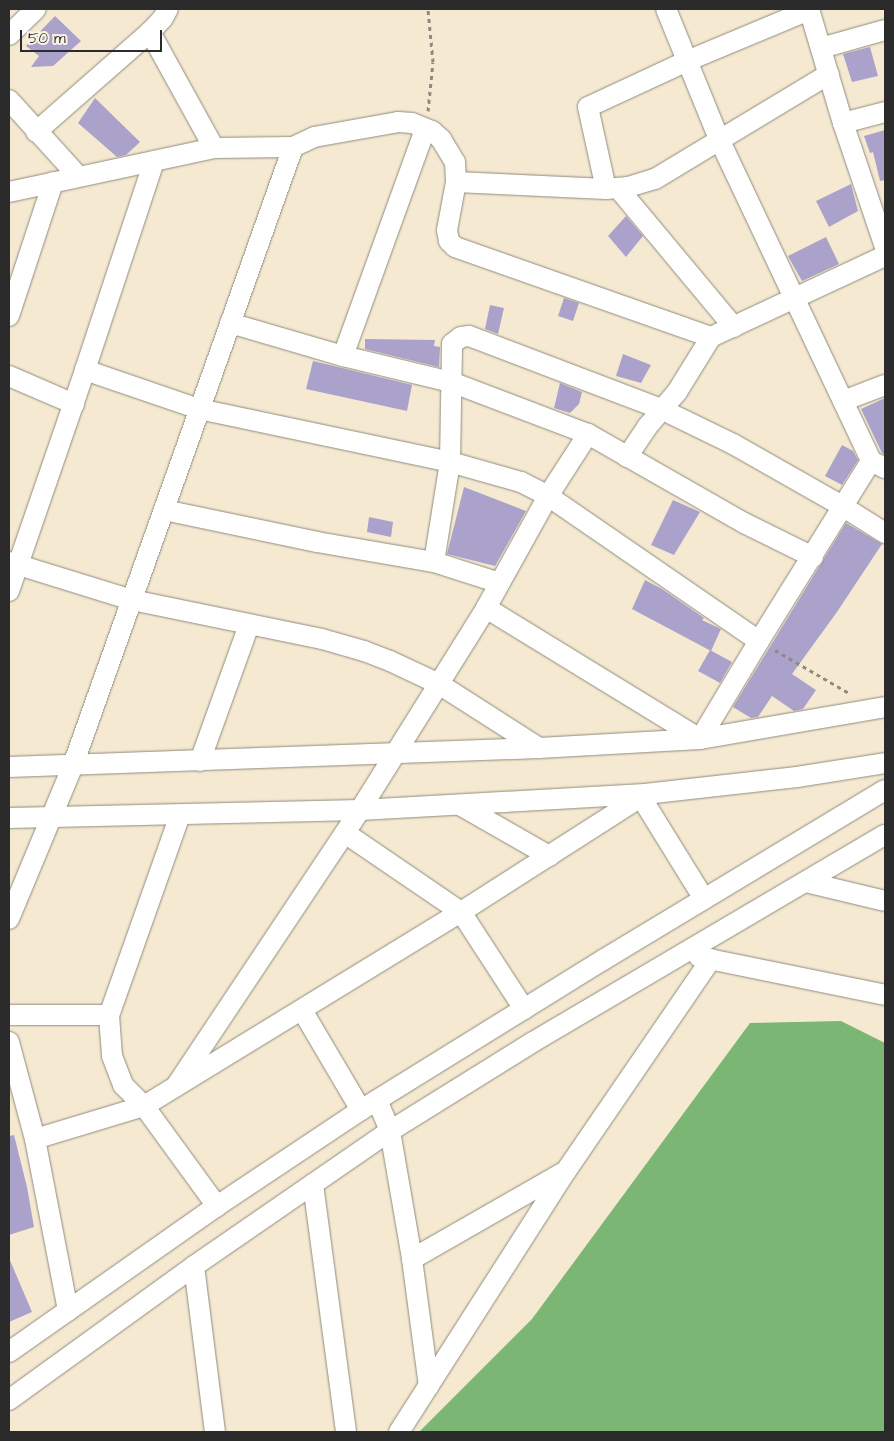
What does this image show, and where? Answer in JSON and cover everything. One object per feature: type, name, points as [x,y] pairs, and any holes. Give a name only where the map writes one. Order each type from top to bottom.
[{"type":"street","points":[[9,35],[36,9]]},
{"type":"street","points":[[36,132],[150,32],[163,18],[168,9]]},
{"type":"street","points":[[666,9],[720,141],[843,401],[878,465],[842,506],[813,557],[759,641],[700,739]]},
{"type":"street","points":[[734,327],[612,188],[588,107],[687,61],[809,9],[843,123],[878,203],[885,247]]},
{"type":"street","points":[[821,48],[885,30]]},
{"type":"street","points":[[150,32],[214,148]]},
{"type":"street","points":[[456,182],[612,188],[655,179],[829,74]]},
{"type":"street","points":[[9,100],[36,132],[78,176]]},
{"type":"street","points":[[843,123],[885,112]]},
{"type":"street","points":[[9,192],[214,148],[293,147],[314,137],[398,122],[412,123],[425,128],[441,139],[455,162],[456,182],[447,230],[449,241],[455,247],[711,337]]},
{"type":"street","points":[[343,356],[425,128]]},
{"type":"street","points":[[9,919],[72,765],[293,147]]},
{"type":"street","points":[[9,591],[13,564],[74,404],[154,160]]},
{"type":"street","points":[[9,316],[53,182]]},
{"type":"street","points":[[628,457],[661,409],[677,392],[711,337],[885,256]]},
{"type":"street","points":[[230,323],[343,356],[451,382],[588,434],[744,523],[813,557]]},
{"type":"street","points":[[434,562],[450,462],[452,344],[460,337],[469,336],[661,409],[733,444],[842,506],[885,533]]},
{"type":"street","points":[[85,370],[199,409],[450,462],[522,482],[548,496],[759,641]]},
{"type":"street","points":[[9,376],[74,404]]},
{"type":"street","points":[[843,401],[885,386]]},
{"type":"street","points":[[176,1086],[360,810],[486,608],[548,496],[588,434]]},
{"type":"street","points":[[164,510],[317,542],[434,562],[500,583]]},
{"type":"street","points":[[13,564],[132,600],[248,625],[322,638],[364,651],[438,684],[539,748]]},
{"type":"street","points":[[486,608],[700,739]]},
{"type":"street","points":[[200,761],[248,625]]},
{"type":"street","points":[[9,767],[539,748],[700,739],[879,707]]},
{"type":"street","points":[[9,818],[360,810],[643,796],[796,777],[885,763]]},
{"type":"street","points":[[9,1352],[218,1206],[369,1105],[885,790]]},
{"type":"street","points":[[35,1139],[144,1106],[461,912],[643,796]]},
{"type":"street","points":[[643,796],[704,899]]},
{"type":"street","points":[[460,805],[549,856]]},
{"type":"street","points":[[180,815],[109,1015],[114,1066],[123,1085],[144,1106],[218,1206]]},
{"type":"street","points":[[345,833],[461,912],[524,1009]]},
{"type":"street","points":[[9,1400],[194,1266],[390,1131],[532,1042],[684,955],[885,835]]},
{"type":"street","points":[[806,882],[885,901]]},
{"type":"street","points":[[684,955],[885,995]]},
{"type":"street","points":[[400,1432],[566,1171],[711,959]]},
{"type":"street","points":[[302,1010],[369,1105],[390,1131],[412,1259],[429,1386]]},
{"type":"street","points":[[9,1015],[109,1015]]},
{"type":"street","points":[[9,1042],[35,1139],[68,1311]]},
{"type":"street","points":[[412,1259],[566,1171]]},
{"type":"street","points":[[314,1184],[346,1432]]},
{"type":"street","points":[[194,1266],[215,1432]]},
{"type":"path","points":[[425,128],[433,62],[428,9]]},
{"type":"path","points":[[759,641],[879,707]]},
{"type":"green space","points":[[841,1021],[885,1043],[885,1432],[419,1432],[532,1319],[750,1023]]},
{"type":"building","points":[[55,16],[81,41],[53,66],[31,67],[39,56],[26,46]]},
{"type":"building","points":[[870,47],[878,76],[852,82],[843,54]]},
{"type":"building","points":[[95,98],[140,142],[126,155],[117,157],[78,123]]},
{"type":"building","points":[[885,130],[885,180],[880,181],[873,152],[870,153],[864,136]]},
{"type":"building","points":[[851,184],[858,211],[829,227],[816,201]]},
{"type":"building","points":[[626,216],[643,236],[626,257],[608,236]]},
{"type":"building","points":[[826,237],[839,264],[802,281],[788,256]]},
{"type":"building","points":[[564,298],[579,303],[573,321],[558,316]]},
{"type":"building","points":[[490,305],[504,308],[498,334],[485,329]]},
{"type":"building","points":[[365,339],[435,340],[434,346],[440,347],[439,367],[365,349]]},
{"type":"building","points":[[623,354],[651,365],[641,383],[616,376]]},
{"type":"building","points":[[313,361],[412,385],[407,411],[306,389]]},
{"type":"building","points":[[560,383],[582,392],[579,404],[570,413],[554,408]]},
{"type":"building","points":[[885,398],[885,455],[882,453],[861,409]]},
{"type":"building","points":[[842,445],[853,451],[858,460],[842,485],[825,476]]},
{"type":"building","points":[[464,487],[526,511],[495,566],[447,554]]},
{"type":"building","points":[[673,500],[700,512],[674,555],[651,545]]},
{"type":"building","points":[[369,517],[393,522],[391,537],[367,532]]},
{"type":"building","points":[[846,523],[882,544],[837,612],[792,674],[816,690],[803,709],[794,711],[772,696],[758,717],[751,718],[733,707]]},
{"type":"building","points":[[645,580],[662,589],[704,618],[702,620],[721,629],[711,651],[632,609]]},
{"type":"building","points":[[710,650],[732,662],[720,683],[698,671]]},
{"type":"building","points":[[14,1135],[27,1187],[34,1227],[9,1235],[9,1136]]},
{"type":"building","points":[[9,1258],[32,1312],[9,1322]]}]
